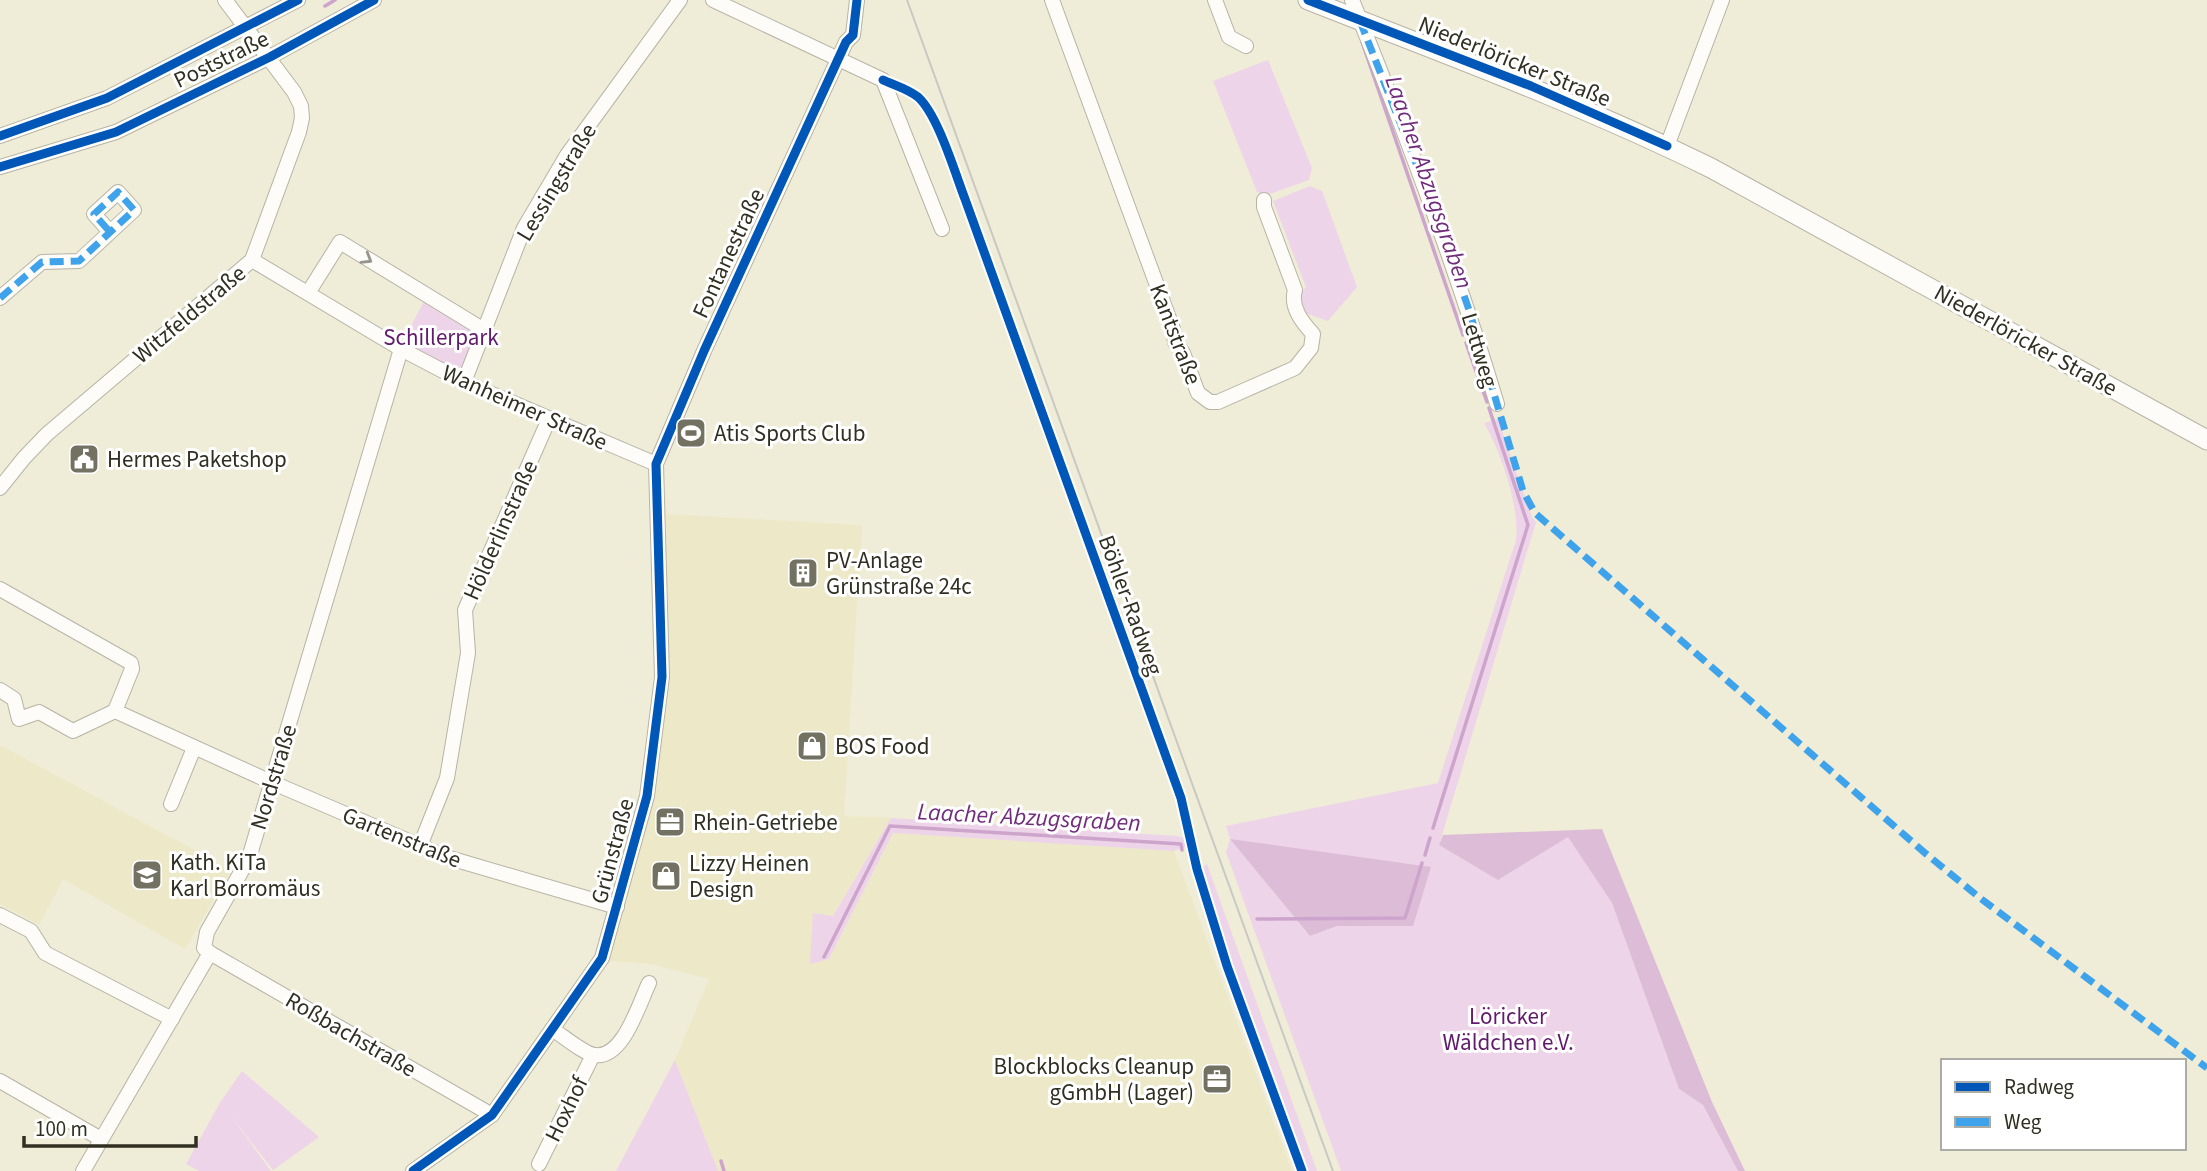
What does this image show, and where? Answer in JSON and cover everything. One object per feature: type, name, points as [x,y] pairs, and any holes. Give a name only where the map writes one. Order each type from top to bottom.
[{"type":"main road","name":"Niederlöricker Straße","points":[[1308,0],[1531,86],[1667,146],[1752,189],[2207,440]]},
{"type":"street","name":"Witzfeldstraße","points":[[0,488],[47,434],[252,260],[299,132],[302,106],[270,57],[225,0]]},
{"type":"street","name":"Poststraße","points":[[0,136],[107,98],[298,0]]},
{"type":"street","name":"Poststraße","points":[[0,167],[116,132],[270,57],[374,0]]},
{"type":"street","name":"Lessingstraße","points":[[464,382],[524,228],[567,155],[680,0]]},
{"type":"street","points":[[713,0],[883,80],[943,229]]},
{"type":"street","points":[[846,42],[848,0]]},
{"type":"street","points":[[846,42],[853,35],[857,0]]},
{"type":"street","name":"Kantstraße","points":[[1052,0],[1173,329],[1175,342],[1183,353],[1198,393],[1210,402],[1218,402],[1295,368],[1311,348],[1313,334],[1301,321],[1292,298],[1295,290],[1264,207],[1264,200]]},
{"type":"street","points":[[1215,0],[1230,37],[1246,46]]},
{"type":"street","name":"Lettweg","points":[[1352,0],[1436,214],[1497,404]]},
{"type":"street","points":[[1667,146],[1722,0]]},
{"type":"street","name":"Fontanestraße","points":[[656,464],[704,351],[846,42]]},
{"type":"street","points":[[0,298],[42,262],[79,261],[110,232]]},
{"type":"street","points":[[308,293],[340,242],[484,330]]},
{"type":"street","name":"Wanheimer Straße","points":[[252,260],[401,349],[464,382],[656,464]]},
{"type":"street","name":"Nordstraße","points":[[83,1171],[209,953],[204,948],[207,932],[249,858],[401,349]]},
{"type":"street","name":"Hölderlinstraße","points":[[420,846],[447,778],[468,653],[465,610],[549,419]]},
{"type":"street","name":"Grünstraße","points":[[413,1171],[492,1115],[602,958],[647,796],[662,677],[656,464]]},
{"type":"street","points":[[0,589],[131,663],[132,669],[115,711],[73,731],[39,712],[19,719],[15,699],[0,690]]},
{"type":"street","name":"Gartenstraße","points":[[115,711],[446,857],[617,907]]},
{"type":"street","points":[[171,804],[194,748]]},
{"type":"street","points":[[0,915],[31,932],[45,953],[172,1019]]},
{"type":"street","name":"Roßbachstraße","points":[[209,953],[492,1115]]},
{"type":"street","name":"Hoxhof","points":[[552,1029],[593,1055],[609,1053],[623,1040],[649,984]]},
{"type":"street","name":"Hoxhof","points":[[539,1164],[593,1055]]},
{"type":"street","points":[[0,1081],[101,1139]]},
{"type":"shaded area","points":[[666,514],[862,525],[844,816],[891,818],[832,917],[814,913],[829,959],[893,833],[1174,851],[1292,1171],[718,1171],[675,1060],[709,979],[651,964],[608,961],[654,800],[670,680]]},
{"type":"shaded area","points":[[0,745],[231,870],[185,949],[63,879],[39,925],[0,904]]},
{"type":"shaded area","points":[[1602,829],[1712,1102],[1745,1171],[1738,1171],[1703,1105],[1679,1089],[1612,903],[1568,837],[1498,880],[1439,845],[1443,835]]},
{"type":"shaded area","points":[[1230,839],[1431,867],[1413,926],[1337,926],[1310,936]]},
{"type":"green space","points":[[1268,60],[1312,168],[1309,180],[1267,195],[1257,192],[1213,81]]},
{"type":"green space","points":[[1310,186],[1322,191],[1357,287],[1328,321],[1305,313],[1300,294],[1306,287],[1273,201]]},
{"type":"green space","name":"Schillerpark","points":[[425,299],[479,332],[462,374],[402,344]]},
{"type":"green space","name":"Löricker Wäldchen e.V.","points":[[1498,419],[1536,522],[1439,845],[1498,880],[1568,836],[1612,903],[1679,1089],[1703,1105],[1738,1171],[1341,1171],[1226,852],[1230,839],[1226,826],[1438,783],[1516,540],[1515,512],[1508,480],[1484,423]],"holes":[[[1231,840],[1413,926],[1337,926],[1310,936]]]},
{"type":"green space","points":[[891,818],[1177,836],[1185,838],[1188,846],[1174,851],[893,833],[829,959],[810,964],[813,913],[833,916]]},
{"type":"green space","points":[[1207,864],[1317,1171],[1307,1171],[1231,965],[1200,869]]},
{"type":"green space","points":[[675,1060],[718,1171],[616,1171]]},
{"type":"green space","points":[[242,1071],[319,1137],[273,1170],[231,1116],[271,1171],[199,1171],[186,1164],[221,1101]]},
{"type":"waterway","points":[[325,6],[335,0]]},
{"type":"waterway","name":"Laacher Abzugsgraben","points":[[1362,42],[1463,335]]},
{"type":"waterway","name":"Laacher Abzugsgraben","points":[[1466,343],[1487,402]]},
{"type":"waterway","name":"Laacher Abzugsgraben","points":[[1433,828],[1528,525],[1489,408]]},
{"type":"waterway","name":"Laacher Abzugsgraben","points":[[824,957],[890,826],[1181,844],[1182,850]]},
{"type":"waterway","name":"Laacher Abzugsgraben","points":[[1425,855],[1430,838]]},
{"type":"waterway","name":"Laacher Abzugsgraben","points":[[1257,919],[1405,918],[1422,863]]},
{"type":"waterway","name":"Laacher Abzugsgraben","points":[[721,1161],[724,1171]]},
{"type":"tram line","points":[[907,0],[1333,1171]]},
{"type":"marked path","points":[[1360,21],[1436,214],[1469,310],[1523,491],[1535,513],[1925,853],[1980,898],[2207,1068]]},
{"type":"marked path","points":[[0,298],[42,262],[79,261],[134,210],[118,192],[94,214],[110,232]]},
{"type":"cycle path","points":[[0,136],[107,98],[298,0]]},
{"type":"cycle path","points":[[0,167],[116,132],[270,57],[374,0]]},
{"type":"cycle path","points":[[413,1171],[492,1115],[602,958],[647,796],[662,677],[656,464],[704,351],[846,42],[853,35],[857,0]]},
{"type":"cycle path","points":[[1308,0],[1531,86],[1667,146]]},
{"type":"cycle path","name":"Böhler-Radweg","points":[[883,80],[918,97],[932,117],[945,145],[1181,798],[1197,869],[1227,966],[1302,1171]]},
{"type":"place","name":"Atis Sports Club","points":[[691,433]]},
{"type":"place","name":"Hermes Paketshop","points":[[84,459]]},
{"type":"place","name":"PV-Anlage Grünstraße 24c","points":[[803,573]]},
{"type":"place","name":"BOS Food","points":[[812,746]]},
{"type":"place","name":"Rhein-Getriebe","points":[[670,822]]},
{"type":"place","name":"Kath. KiTa Karl Borromäus","points":[[147,875]]},
{"type":"place","name":"Lizzy Heinen Design","points":[[666,876]]},
{"type":"place","name":"Blockblocks Cleanup gGmbH (Lager)","points":[[1217,1079]]}]
